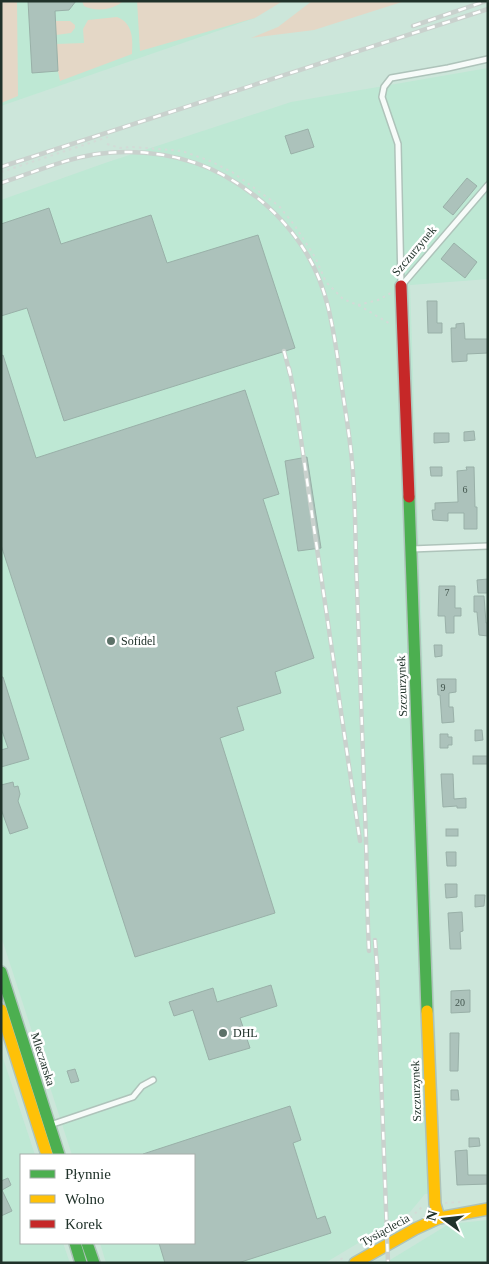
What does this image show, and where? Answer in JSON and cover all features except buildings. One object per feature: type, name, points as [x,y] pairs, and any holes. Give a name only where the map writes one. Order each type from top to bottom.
[{"type":"street","name":"Szczurzynek","points":[[401,286],[430,1106],[435,1204],[439,1218]]},
{"type":"street","name":"Mleczarska","points":[[1,972],[59,1154]]},
{"type":"street","name":"Mleczarska","points":[[1,1010],[47,1154]]},
{"type":"street","name":"Tysiąclecia","points":[[355,1263],[415,1228],[439,1218],[488,1209]]},
{"type":"street","points":[[75,1244],[81,1263]]},
{"type":"street","points":[[87,1244],[94,1263]]},
{"type":"lane","points":[[401,286],[398,144],[382,97],[384,87],[391,78],[488,59]]},
{"type":"lane","name":"Szczurzynek","points":[[401,286],[488,185]]},
{"type":"lane","points":[[410,549],[488,546]]},
{"type":"lane","points":[[35,1117],[40,1122],[50,1125],[133,1098],[142,1086],[153,1080]]},
{"type":"path","points":[[1,172],[108,137]]},
{"type":"path","points":[[107,144],[120,148],[132,147],[182,151],[210,160],[232,172],[279,206],[295,226],[315,257],[326,282],[343,299],[358,305],[391,324],[403,335]]},
{"type":"path","points":[[358,305],[378,300],[401,286]]},
{"type":"shaded area","points":[[1,1],[254,1],[255,18],[1,106]]},
{"type":"shaded area","points":[[1,1],[17,1],[18,96],[1,103]]},
{"type":"shaded area","points":[[82,1],[123,1],[110,8],[93,9],[84,6]]},
{"type":"shaded area","points":[[137,1],[283,1],[255,18],[140,51]]},
{"type":"shaded area","points":[[312,1],[405,1],[314,30],[251,38],[278,27]]},
{"type":"shaded area","points":[[117,17],[129,27],[132,37],[132,54],[60,81],[56,44],[84,43],[83,29],[88,20]]},
{"type":"shaded area","points":[[55,21],[70,21],[75,25],[75,28],[71,33],[56,35]]},
{"type":"shaded area","points":[[488,68],[488,279],[410,285],[441,1193],[425,1194],[410,1212],[325,1263],[106,1263],[100,1244],[195,1244],[195,1154],[72,1154],[1,936],[1,200],[105,163],[291,102]]},
{"type":"shaded area","points":[[1,1052],[35,1154],[20,1154],[20,1244],[63,1244],[70,1263],[1,1263]]},
{"type":"shaded area","points":[[488,1220],[488,1263],[385,1263],[449,1224]]},
{"type":"railway","points":[[413,26],[486,1]]},
{"type":"railway","points":[[1,167],[488,9]]},
{"type":"railway","points":[[1,183],[60,163],[97,154],[130,152],[179,158],[225,176],[250,192],[282,221],[300,244],[315,269],[325,296],[332,324],[351,449],[355,508],[369,951]]},
{"type":"railway","points":[[284,351],[290,374]]},
{"type":"railway","points":[[289,368],[360,841]]},
{"type":"railway","points":[[375,940],[388,1263]]},
{"type":"traffic: fast","points":[[409,497],[427,1011]]},
{"type":"traffic: fast","points":[[1,972],[59,1154]]},
{"type":"traffic: fast","points":[[75,1244],[81,1263]]},
{"type":"traffic: fast","points":[[87,1244],[94,1263]]},
{"type":"traffic: slow","points":[[1,1010],[47,1154]]},
{"type":"traffic: slow","points":[[427,1011],[435,1204],[439,1218]]},
{"type":"traffic: slow","points":[[355,1263],[415,1229],[439,1218],[488,1209]]},
{"type":"traffic: jam","points":[[401,286],[409,497]]},
{"type":"place","name":"Sofidel","points":[[111,641]]},
{"type":"place","name":"DHL","points":[[223,1033]]}]
